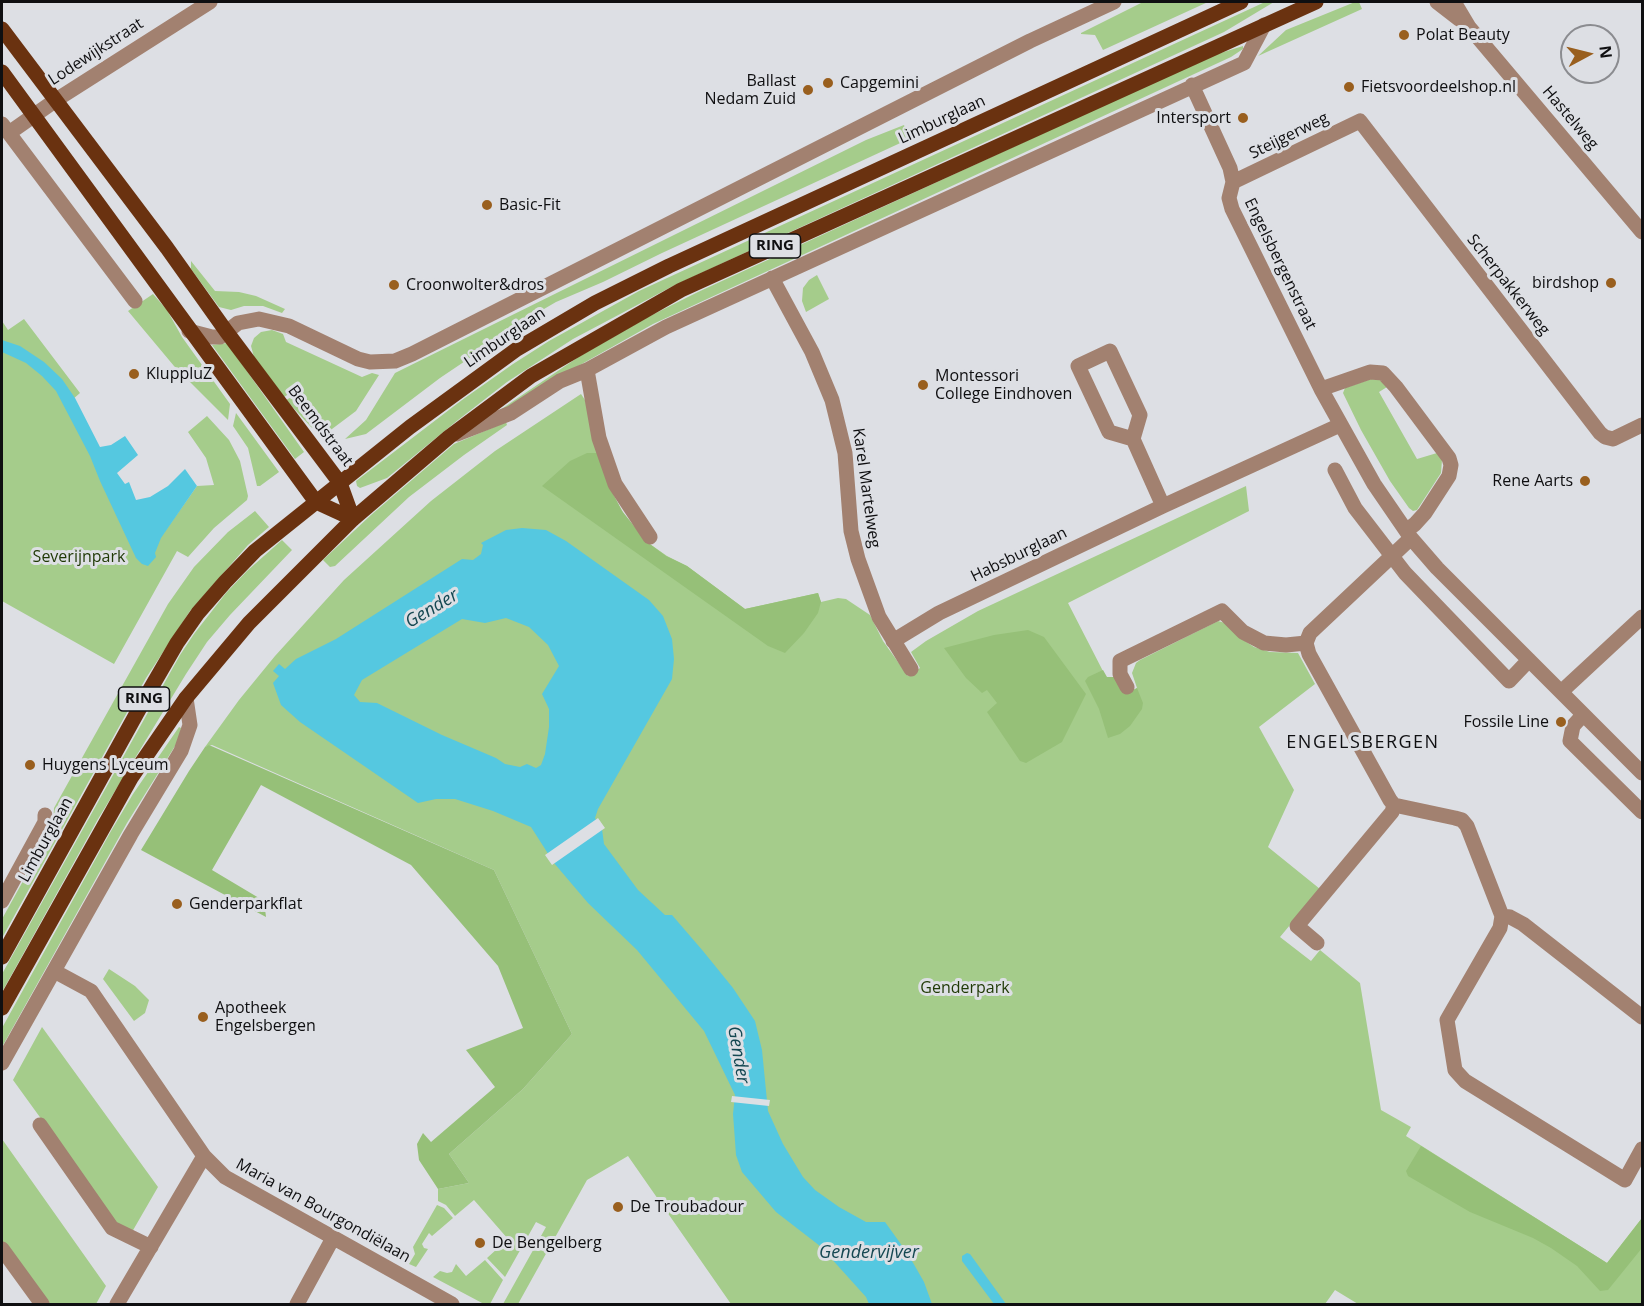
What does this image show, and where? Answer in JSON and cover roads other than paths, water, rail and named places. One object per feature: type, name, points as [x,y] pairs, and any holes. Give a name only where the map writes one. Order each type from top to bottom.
[{"type":"main road","name":"Limburglaan","points":[[2,957],[177,643],[198,613],[232,574],[279,531],[410,427],[517,349],[595,303],[679,261],[1241,2]]},
{"type":"main road","name":"RING","points":[[2,1008],[131,778],[186,698],[249,623],[354,519],[449,437],[531,376],[681,290],[1316,2]]},
{"type":"main road","name":"Beemdstraat","points":[[2,29],[340,483],[354,519]]},
{"type":"main road","points":[[2,72],[316,502],[354,519]]},
{"type":"street","name":"Lodewijkstraat","points":[[33,115],[210,2]]},
{"type":"street","name":"Limburglaan","points":[[189,331],[220,337],[238,323],[259,319],[289,326],[358,359],[370,362],[395,361],[1030,41],[1114,2]]},
{"type":"street","name":"Hastelweg","points":[[1437,2],[1469,27]]},
{"type":"street","name":"Hastelweg","points":[[1454,2],[1469,27],[1642,232]]},
{"type":"street","points":[[449,437],[511,413],[560,381],[587,370],[666,327],[1244,63],[1264,25]]},
{"type":"street","name":"Engelsbergenstraat","points":[[1192,85],[1230,168],[1233,182],[1229,198],[1232,209],[1321,389],[1374,484],[1408,534],[1437,568],[1642,773]]},
{"type":"street","points":[[33,115],[5,129],[135,302]]},
{"type":"street","name":"Steijgerweg","points":[[1233,182],[1360,121]]},
{"type":"street","name":"Scherpakkerweg","points":[[1360,121],[1600,433],[1613,439],[1642,425]]},
{"type":"street","name":"Karel Martelweg","points":[[772,278],[812,352],[832,400],[845,453],[851,531],[858,559],[879,617],[911,669]]},
{"type":"street","points":[[1133,439],[1109,432],[1078,366],[1110,351],[1140,415],[1133,439],[1163,506]]},
{"type":"street","points":[[587,370],[599,438],[615,484],[650,537]]},
{"type":"street","points":[[1317,943],[1297,926],[1392,812],[1394,805],[1309,654],[1306,643],[1310,633],[1391,556],[1425,513],[1449,476],[1450,465],[1449,458],[1383,373],[1370,372],[1321,389]]},
{"type":"street","name":"Habsburglaan","points":[[893,641],[939,613],[1340,425]]},
{"type":"street","points":[[1335,470],[1355,508],[1405,573],[1509,681],[1529,660]]},
{"type":"street","points":[[1127,687],[1120,674],[1120,662],[1222,611],[1243,632],[1264,643],[1286,645],[1306,643]]},
{"type":"street","points":[[1561,692],[1642,617]]},
{"type":"street","points":[[2,1063],[131,834],[181,751],[190,725],[186,698]]},
{"type":"street","points":[[1583,715],[1573,726],[1570,741],[1642,812]]},
{"type":"street","points":[[1394,805],[1462,820],[1467,826],[1502,916],[1500,928],[1447,1020],[1455,1070],[1465,1081],[1625,1180],[1642,1149]]},
{"type":"street","name":"Limburglaan","points":[[2,901],[45,822],[45,815]]},
{"type":"street","points":[[1502,916],[1510,917],[1523,924],[1642,1017]]},
{"type":"street","name":"Maria van Bourgondiëlaan","points":[[54,970],[91,991],[204,1156],[225,1178],[452,1305]]},
{"type":"street","points":[[40,1125],[112,1227],[151,1247]]},
{"type":"street","points":[[117,1305],[204,1156]]},
{"type":"street","points":[[297,1305],[333,1238]]},
{"type":"street","points":[[2,1249],[42,1305]]},
{"type":"water","points":[[2,340],[20,346],[44,362],[62,379],[75,398],[100,447],[111,445],[125,436],[138,455],[117,473],[125,484],[129,482],[136,500],[150,497],[168,486],[185,469],[197,486],[161,538],[155,553],[156,557],[148,566],[136,558],[90,456],[56,391],[26,363],[2,352]]},
{"type":"water","points":[[522,528],[546,530],[566,541],[649,600],[663,616],[672,639],[674,659],[672,679],[598,809],[595,818],[602,829],[604,844],[638,890],[665,915],[672,915],[703,951],[733,988],[755,1021],[762,1050],[768,1111],[783,1144],[803,1177],[815,1190],[866,1222],[885,1222],[908,1254],[924,1282],[932,1304],[869,1304],[866,1297],[820,1246],[776,1212],[742,1172],[736,1155],[733,1114],[735,1095],[704,1031],[637,950],[588,903],[554,863],[531,827],[493,811],[455,799],[436,799],[418,803],[300,722],[281,705],[273,683],[279,676],[273,671],[279,664],[285,669],[296,659],[336,639],[462,559],[473,560],[481,554],[483,545],[481,543],[506,530]],"holes":[[[506,618],[529,627],[548,645],[559,666],[542,694],[549,709],[549,727],[545,754],[541,765],[536,768],[527,764],[520,767],[505,764],[377,703],[360,702],[354,695],[362,680],[462,619],[485,623]]]},
{"type":"water","points":[[967,1253],[1006,1304],[994,1304],[962,1261],[962,1256]]},
{"type":"place","name":"Polat Beauty","points":[[1404,35]]},
{"type":"place","name":"Capgemini","points":[[828,83]]},
{"type":"place","name":"Fietsvoordeelshop.nl","points":[[1349,87]]},
{"type":"place","name":"Ballast Nedam Zuid","points":[[808,90]]},
{"type":"place","name":"Intersport","points":[[1243,118]]},
{"type":"place","name":"Basic-Fit","points":[[487,205]]},
{"type":"place","name":"birdshop","points":[[1611,283]]},
{"type":"place","name":"Croonwolter&dros","points":[[394,285]]},
{"type":"place","name":"KluppluZ","points":[[134,374]]},
{"type":"place","name":"Montessori College Eindhoven","points":[[923,385]]},
{"type":"place","name":"Rene Aarts","points":[[1585,481]]},
{"type":"place","name":"Fossile Line","points":[[1561,722]]},
{"type":"place","name":"Huygens Lyceum","points":[[30,765]]},
{"type":"place","name":"Genderparkflat","points":[[177,904]]},
{"type":"place","name":"Apotheek Engelsbergen","points":[[203,1017]]},
{"type":"place","name":"De Troubadour","points":[[618,1207]]},
{"type":"place","name":"De Bengelberg","points":[[480,1243]]},
{"type":"district","name":"ENGELSBERGEN","points":[[1363,743]]},
{"type":"park label","name":"Severijnpark","points":[[79,557]]},
{"type":"park label","name":"Genderpark","points":[[965,988]]},
{"type":"water label","name":"Gender","points":[[432,609]]},
{"type":"water label","name":"Gender","points":[[738,1055]]},
{"type":"water label","name":"Gendervijver","points":[[869,1253]]}]
